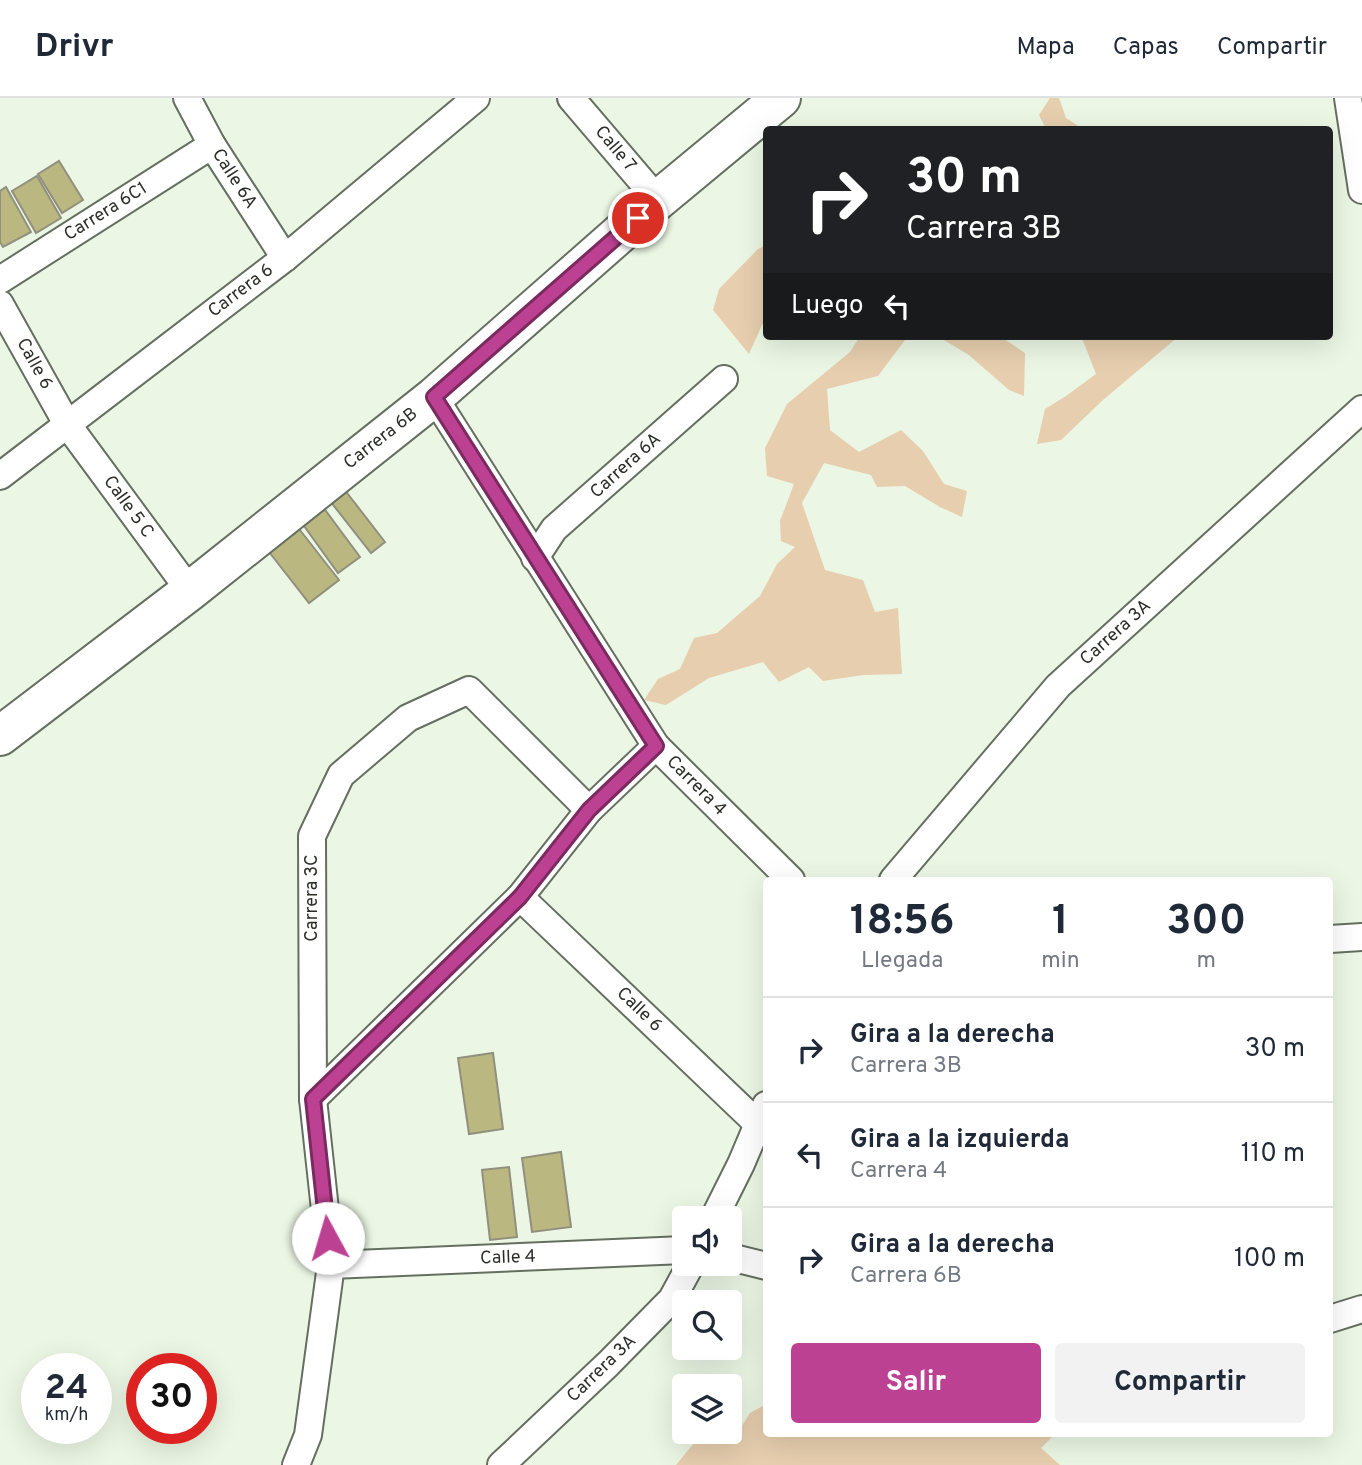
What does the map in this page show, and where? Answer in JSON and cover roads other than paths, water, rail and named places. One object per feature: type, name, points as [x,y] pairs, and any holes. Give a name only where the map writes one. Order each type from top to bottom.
[{"type":"highway","name":"Carrera 6B","points":[[0,736],[434,397],[658,200],[781,98]]},
{"type":"street","name":"Calle 6A","points":[[187,98],[212,145],[285,258]]},
{"type":"street","name":"Carrera 6","points":[[0,476],[285,258],[476,98]]},
{"type":"street","name":"Calle 7","points":[[571,98],[658,200]]},
{"type":"street","points":[[1348,98],[1362,190]]},
{"type":"street","name":"Carrera 6C1","points":[[0,280],[212,145]]},
{"type":"street","name":"Calle 6","points":[[0,304],[67,424]]},
{"type":"street","name":"Carrera 6A","points":[[535,558],[554,529],[724,379]]},
{"type":"street","name":"Carrera 4","points":[[434,397],[656,746],[788,877]]},
{"type":"street","name":"Carrera 3A","points":[[896,877],[1058,686],[1362,408]]},
{"type":"street","name":"Calle 5 C","points":[[67,424],[190,590]]},
{"type":"street","name":"Carrera 3C","points":[[313,1099],[312,836],[341,775],[408,718],[469,690],[589,810]]},
{"type":"street","points":[[296,1465],[308,1435],[331,1265],[313,1099],[520,897],[589,810],[656,746]]},
{"type":"street","name":"Calle 6","points":[[520,897],[762,1114]]},
{"type":"street","points":[[1333,939],[1362,937]]},
{"type":"street","points":[[720,1206],[762,1114]]},
{"type":"street","name":"Calle 4","points":[[331,1265],[672,1251]]},
{"type":"street","points":[[742,1260],[763,1265]]},
{"type":"street","name":"Carrera 3A","points":[[501,1465],[672,1299],[684,1276]]},
{"type":"street","points":[[1333,1318],[1362,1309]]}]
